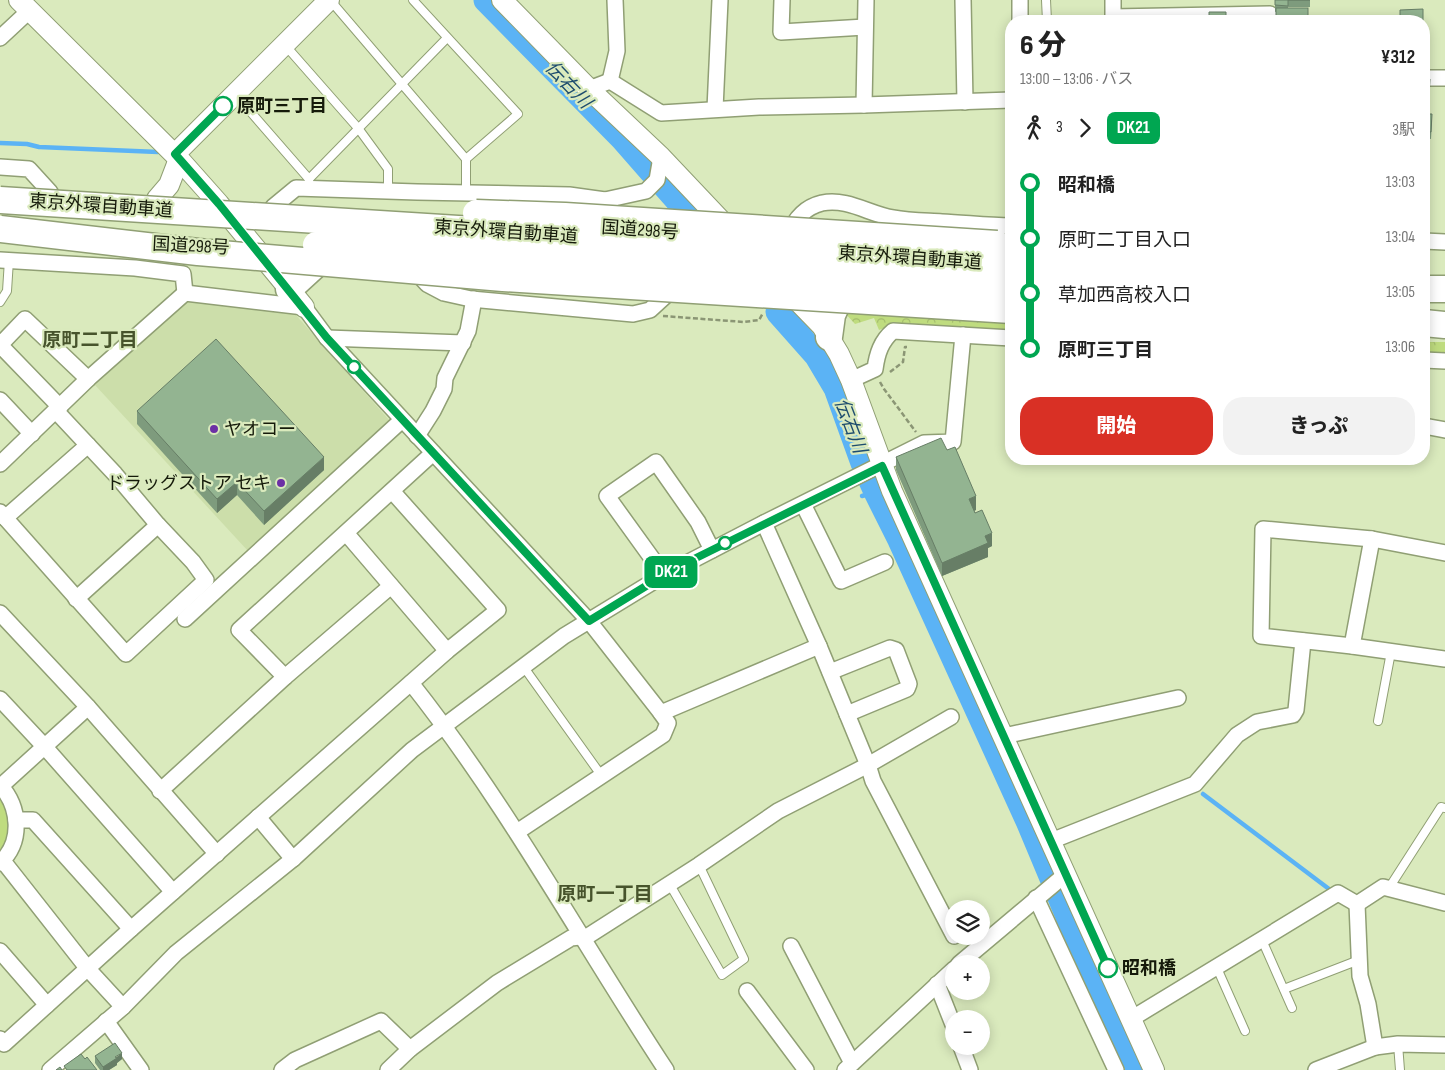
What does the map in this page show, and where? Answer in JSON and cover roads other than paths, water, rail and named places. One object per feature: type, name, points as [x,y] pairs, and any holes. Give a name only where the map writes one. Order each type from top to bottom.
[{"type":"highway","name":"国道298号","points":[[0,189],[158,200],[214,209],[273,207],[787,239],[1005,246]]},
{"type":"highway","name":"東京外環自動車道","points":[[0,200],[214,209]]},
{"type":"highway","points":[[214,209],[376,210],[565,216],[1005,246]]},
{"type":"highway","name":"東京外環自動車道","points":[[0,225],[1005,288]]},
{"type":"highway","points":[[0,229],[198,252],[493,277],[1005,310]]},
{"type":"highway","name":"国道298号","points":[[0,234],[1005,299]]},
{"type":"highway","points":[[296,298],[321,255]]},
{"type":"highway","points":[[830,337],[832,315],[844,288]]},
{"type":"highway","points":[[1430,313],[1445,314]]},
{"type":"highway","points":[[1430,323],[1445,324]]},
{"type":"street","points":[[158,200],[169,185],[177,156],[235,94],[329,0]]},
{"type":"street","points":[[502,0],[589,89],[661,157],[822,326],[830,337],[850,380],[878,467],[1004,736],[1051,841],[1064,875],[1154,1070]]},
{"type":"street","points":[[610,81],[617,51],[615,0]]},
{"type":"street","points":[[715,109],[720,0]]},
{"type":"street","points":[[782,0],[781,32],[865,27]]},
{"type":"street","points":[[864,106],[866,0]]},
{"type":"street","points":[[963,0],[965,102]]},
{"type":"street","points":[[1020,0],[1020,15]]},
{"type":"street","points":[[1113,0],[1113,15]]},
{"type":"street","points":[[0,38],[24,5],[177,156],[214,209],[256,250],[327,338],[589,621],[662,713],[668,723],[663,735],[517,832]]},
{"type":"street","points":[[1203,15],[1270,12]]},
{"type":"street","points":[[1430,78],[1445,78]]},
{"type":"street","points":[[589,89],[610,81]]},
{"type":"street","points":[[610,81],[660,113],[759,107],[864,106],[1005,100]]},
{"type":"street","points":[[273,207],[296,188],[309,183],[388,191],[568,195],[605,200],[646,191],[657,180],[661,157]]},
{"type":"street","points":[[0,167],[29,169],[50,192]]},
{"type":"street","points":[[605,200],[627,230]]},
{"type":"street","points":[[787,239],[793,222],[811,207],[822,203],[835,202],[848,203],[892,218],[1005,245]]},
{"type":"street","points":[[1430,241],[1445,242]]},
{"type":"street","points":[[135,268],[163,245]]},
{"type":"street","points":[[5,260],[135,268],[183,274],[185,293]]},
{"type":"street","points":[[404,260],[427,284],[444,293],[474,299],[633,314],[650,310],[685,278]]},
{"type":"street","points":[[0,464],[88,379],[185,293],[296,298]]},
{"type":"street","points":[[416,436],[433,411],[444,389],[445,378],[468,332],[474,299]]},
{"type":"street","points":[[88,379],[25,319],[0,345],[58,409],[158,525],[193,562],[206,580],[126,654],[3,515],[88,445]]},
{"type":"street","points":[[850,380],[882,371],[876,358],[884,339],[893,331],[1005,338]]},
{"type":"street","points":[[50,1070],[123,1007],[176,953],[292,859],[412,750],[564,636],[664,575],[924,443],[953,442],[963,335]]},
{"type":"street","points":[[327,338],[463,343]]},
{"type":"street","points":[[1430,360],[1445,361]]},
{"type":"street","points":[[0,400],[32,434]]},
{"type":"street","points":[[185,619],[402,420]]},
{"type":"street","points":[[1430,427],[1445,430]]},
{"type":"street","points":[[284,677],[240,630],[433,453]]},
{"type":"street","points":[[664,575],[607,496],[656,462],[698,522],[712,550]]},
{"type":"street","points":[[0,1039],[4,1044],[258,817],[447,651],[498,610],[392,491]]},
{"type":"street","points":[[803,504],[841,581],[885,562]]},
{"type":"street","points":[[764,523],[830,672],[868,765],[873,782],[945,919]]},
{"type":"street","points":[[76,599],[158,525]]},
{"type":"street","points":[[1445,554],[1372,539],[1263,529],[1261,636],[1445,659]]},
{"type":"street","points":[[346,533],[447,651]]},
{"type":"street","points":[[1352,646],[1372,539]]},
{"type":"street","points":[[160,791],[284,677],[391,586]]},
{"type":"street","points":[[0,613],[88,707],[217,854]]},
{"type":"street","points":[[1051,841],[1195,784],[1237,735],[1257,722],[1293,715],[1296,710],[1303,640]]},
{"type":"street","points":[[662,713],[819,646]]},
{"type":"street","points":[[830,672],[890,648],[896,650],[909,684],[908,689],[847,714]]},
{"type":"street","points":[[411,683],[444,725],[517,832],[666,1070]]},
{"type":"street","points":[[1004,736],[1178,698]]},
{"type":"street","points":[[0,699],[173,892]]},
{"type":"street","points":[[88,707],[0,786],[12,802],[16,820],[14,842],[1,862],[88,969],[123,1007]]},
{"type":"street","points":[[388,1070],[410,1049],[497,983],[571,938],[588,936],[669,882],[699,865],[778,811],[868,765],[951,717]]},
{"type":"street","points":[[258,817],[292,859]]},
{"type":"street","points":[[16,820],[33,820],[131,930]]},
{"type":"street","points":[[969,955],[1064,875]]},
{"type":"street","points":[[1357,904],[1383,887],[1445,903]]},
{"type":"street","points":[[1131,1019],[1338,893],[1357,904]]},
{"type":"street","points":[[1038,895],[1116,1070]]},
{"type":"street","points":[[1357,904],[1360,976],[1368,1004],[1375,1048]]},
{"type":"street","points":[[791,946],[848,1067],[945,977]]},
{"type":"street","points":[[0,951],[47,1005]]},
{"type":"street","points":[[938,984],[948,1010]]},
{"type":"street","points":[[747,991],[806,1070]]},
{"type":"street","points":[[106,1021],[138,1069]]},
{"type":"street","points":[[282,1070],[295,1060],[381,1021],[410,1049]]},
{"type":"street","points":[[1316,1070],[1375,1048],[1398,1044],[1445,1045]]},
{"type":"street","points":[[964,1055],[970,1070]]},
{"type":"lane","points":[[329,0],[466,159],[466,193]]},
{"type":"lane","points":[[413,0],[518,114],[466,159]]},
{"type":"lane","points":[[1046,0],[1047,15]]},
{"type":"lane","points":[[235,94],[309,183],[358,128],[447,38]]},
{"type":"lane","points":[[284,45],[358,128],[388,169],[388,191]]},
{"type":"lane","points":[[0,302],[7,291],[5,260]]},
{"type":"lane","points":[[1378,721],[1391,652]]},
{"type":"lane","points":[[523,666],[601,775]]},
{"type":"lane","points":[[1390,888],[1441,807],[1445,808]]},
{"type":"lane","points":[[669,882],[722,974],[744,959],[699,865]]},
{"type":"lane","points":[[1262,940],[1292,1008]]},
{"type":"lane","points":[[1284,989],[1359,960]]},
{"type":"lane","points":[[1217,968],[1245,1031]]},
{"type":"lane","points":[[1398,1044],[1400,1070]]},
{"type":"waterway","name":"伝右川","points":[[486,0],[623,139],[651,171]]},
{"type":"waterway","points":[[0,143],[27,144],[39,147],[158,152]]},
{"type":"waterway","name":"伝右川","points":[[663,184],[701,227]]},
{"type":"waterway","name":"伝右川","points":[[778,312],[817,356],[836,388],[863,463],[1028,821],[1069,919],[1139,1070]]},
{"type":"waterway","points":[[862,496],[876,492]]},
{"type":"waterway","points":[[1203,794],[1333,892]]},
{"type":"place","name":"原町三丁目","points":[[223,106]]},
{"type":"place","name":"ヤオコー","points":[[214,429]]},
{"type":"place","name":"ドラッグストア セキ","points":[[281,483]]},
{"type":"place","name":"昭和橋","points":[[1108,968]]},
{"type":"district","name":"原町二丁目","points":[[90,340]]},
{"type":"district","name":"原町一丁目","points":[[605,894]]}]
